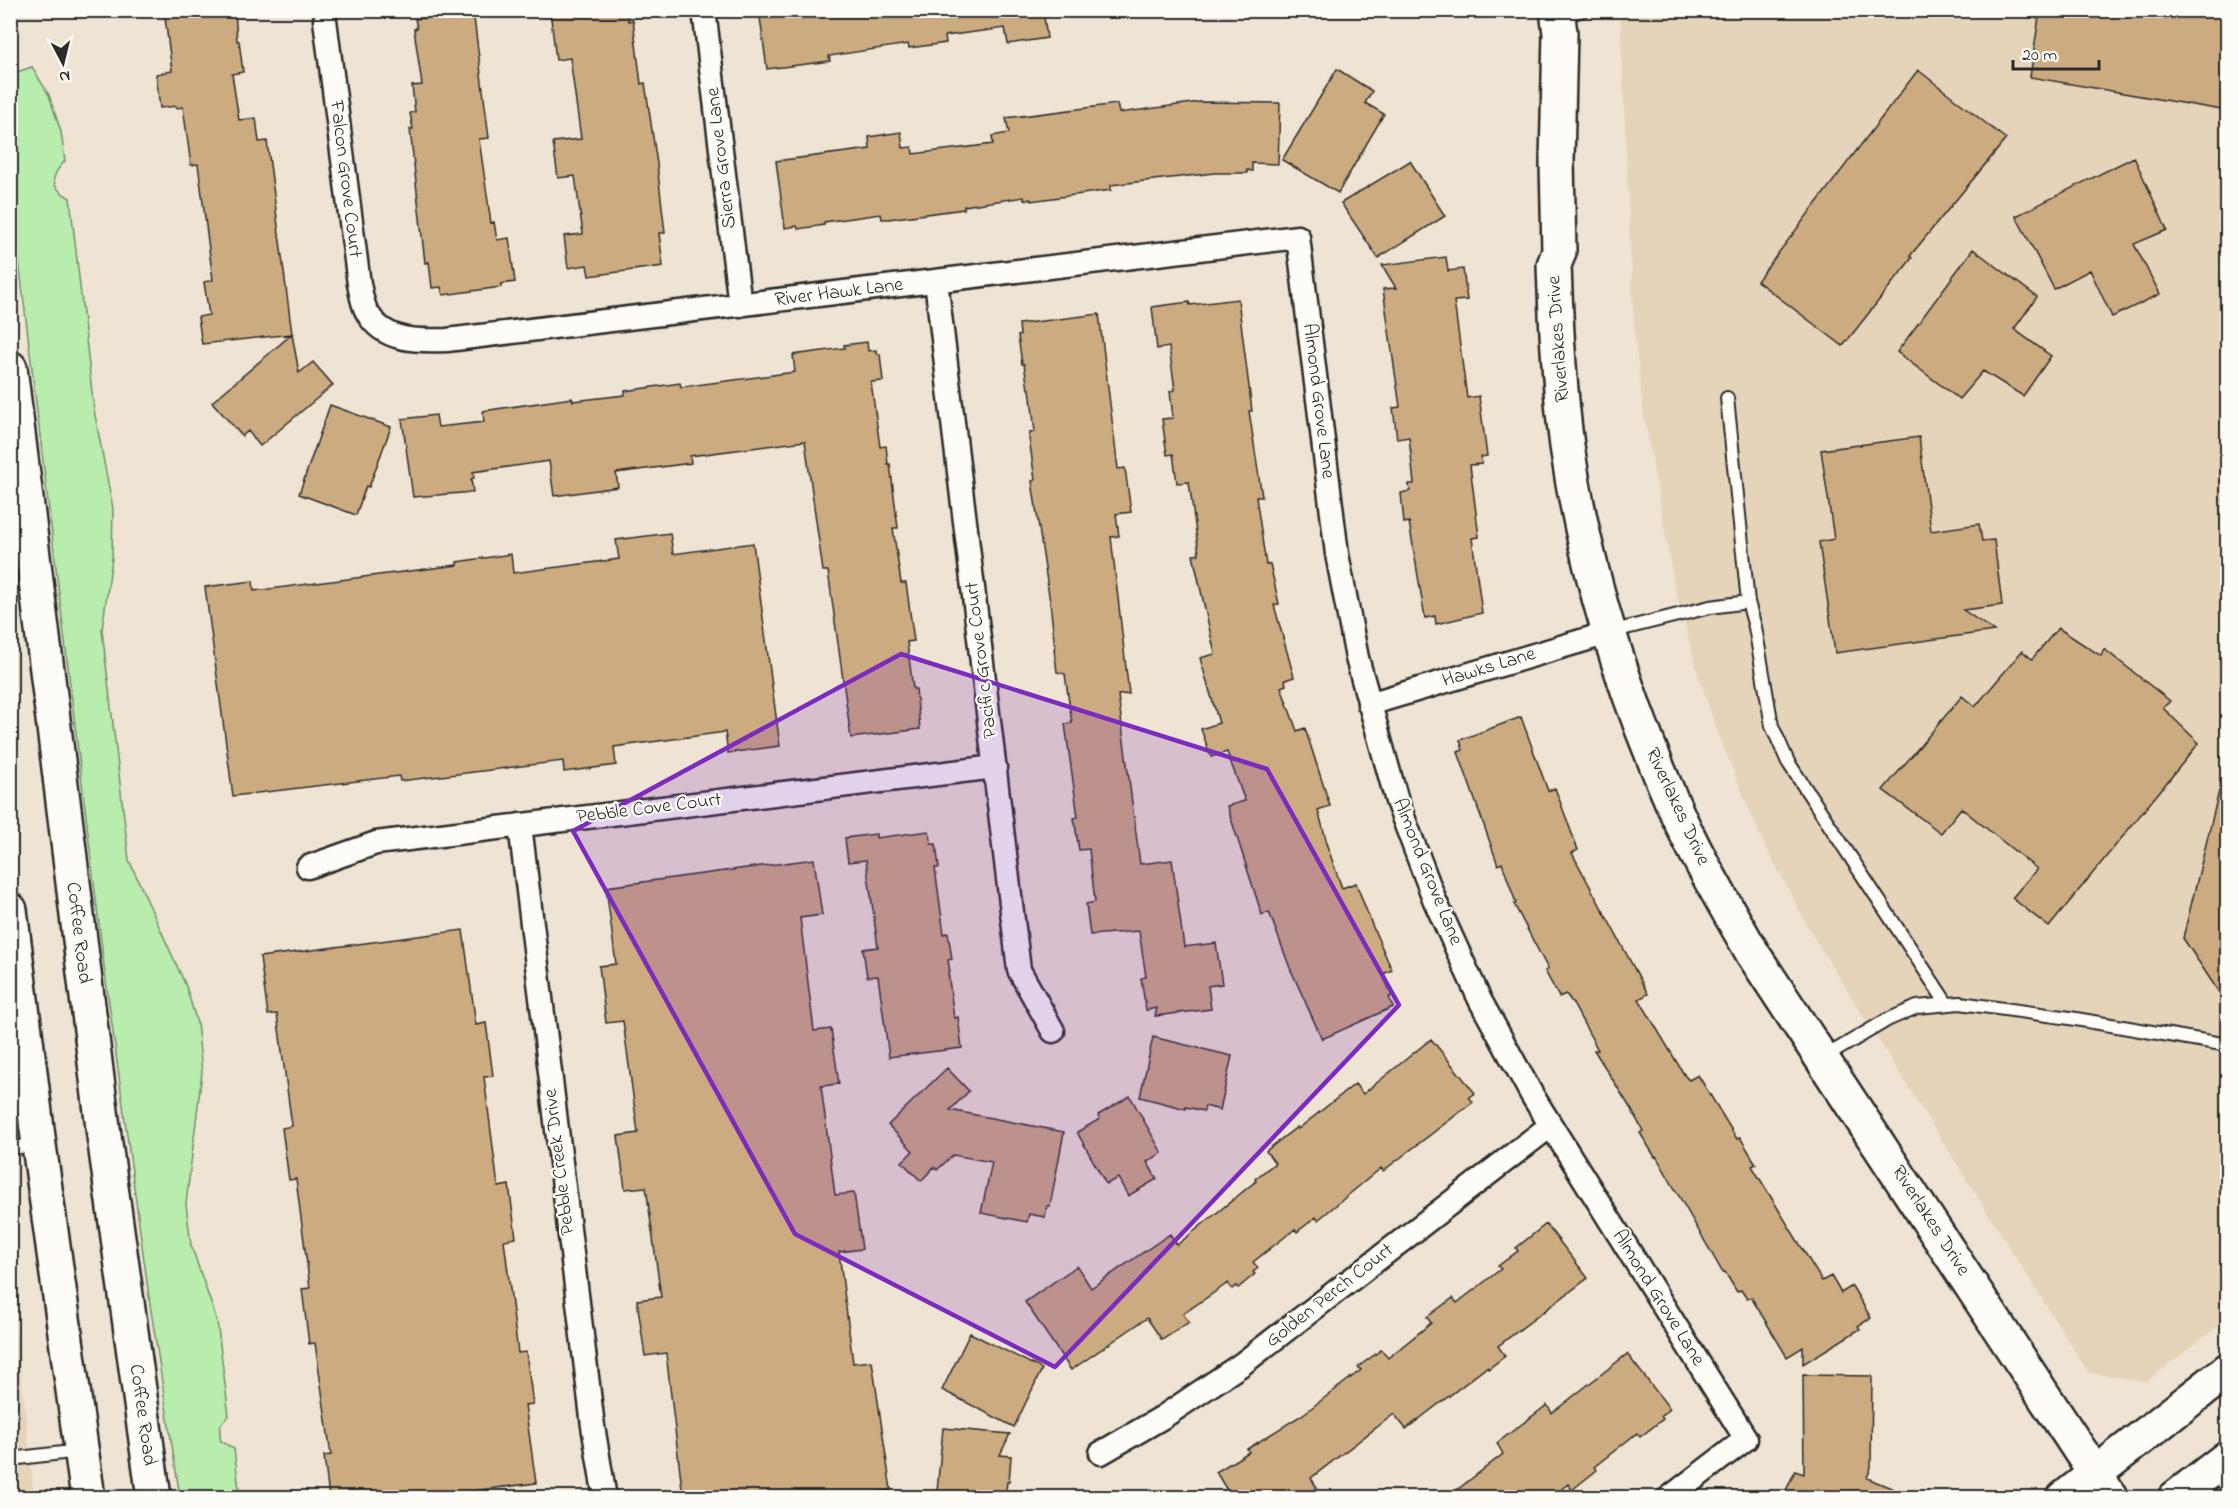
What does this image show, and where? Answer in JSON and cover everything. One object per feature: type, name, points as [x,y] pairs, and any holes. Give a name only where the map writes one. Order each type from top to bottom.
[{"type":"main road","name":"Riverlakes Drive","points":[[1566,13],[1560,33],[1557,162],[1558,252],[1554,265],[1558,356],[1567,446],[1589,558],[1608,633],[1642,730],[1673,804],[1713,886],[1753,954],[2103,1485]]},
{"type":"main road","name":"Coffee Road","points":[[10,368],[102,1125],[154,1497]]},
{"type":"main road","points":[[10,910],[25,1146],[82,1450],[88,1497]]},
{"type":"main road","points":[[2064,1497],[2103,1485],[2228,1370]]},
{"type":"main road","points":[[2175,1497],[2228,1457]]},
{"type":"street","name":"Sierra Grove Lane","points":[[704,10],[740,305]]},
{"type":"street","name":"Falcon Grove Court","points":[[325,20],[358,284],[366,311],[382,331]]},
{"type":"street","name":"River Hawk Lane","points":[[382,331],[411,341],[447,340],[1298,237]]},
{"type":"street","name":"Almond Grove Lane","points":[[1298,237],[1337,554],[1357,658],[1398,801],[1435,902],[1480,1000],[1550,1126],[1746,1439],[1669,1497]]},
{"type":"street","name":"Pacific Grove Court","points":[[936,281],[1019,970],[1053,1031]]},
{"type":"street","name":"Hawks Lane","points":[[1369,704],[1608,633]]},
{"type":"street","name":"Pebble Cove Court","points":[[308,867],[376,843],[995,767]]},
{"type":"street","name":"Pebble Creek Drive","points":[[519,825],[592,1426],[605,1497]]},
{"type":"street","name":"Golden Perch Court","points":[[1101,1453],[1163,1417],[1242,1364],[1550,1126]]},
{"type":"lane","points":[[1727,398],[1748,602],[1755,627],[1772,726],[1788,762],[1947,1004]]},
{"type":"lane","points":[[1608,633],[1710,607],[1748,602]]},
{"type":"lane","points":[[1822,1058],[1887,1020],[1917,1007],[1960,1003],[2228,1045]]},
{"type":"lane","points":[[10,1459],[82,1450]]},
{"type":"highlighted area","points":[[901,654],[1267,769],[1399,1005],[1055,1367],[795,1234],[573,831]]},
{"type":"shaded area","points":[[1620,11],[2227,11],[2227,1319],[2146,1382],[2088,1372],[1813,936],[1762,840],[1720,739],[1699,677],[1676,593],[1644,416],[1634,330]]},
{"type":"shaded area","points":[[11,1281],[34,1497],[11,1497]]},
{"type":"green space","points":[[32,67],[49,95],[61,132],[65,161],[56,172],[54,181],[58,190],[70,198],[94,410],[113,509],[112,558],[102,630],[129,860],[186,986],[197,1023],[202,1072],[186,1204],[191,1245],[217,1321],[229,1416],[220,1427],[220,1437],[221,1441],[234,1449],[240,1497],[180,1497],[150,1304],[104,966],[11,195],[11,74]]},
{"type":"building","points":[[164,10],[235,10],[237,41],[239,41],[243,72],[232,74],[239,120],[256,118],[259,142],[267,141],[292,334],[202,344],[198,317],[209,315],[204,282],[213,280],[198,164],[191,165],[183,107],[160,108],[156,74],[172,71]]},
{"type":"building","points":[[444,10],[473,10],[489,138],[479,139],[491,223],[494,222],[497,240],[509,238],[515,282],[501,284],[501,287],[443,295],[441,287],[432,288],[429,262],[425,263],[410,113],[415,112],[412,86],[422,85],[414,29],[417,28],[415,19],[425,18],[425,13]]},
{"type":"building","points":[[550,10],[627,10],[628,21],[633,20],[641,84],[645,83],[657,164],[665,233],[659,233],[663,266],[589,276],[587,265],[568,268],[564,236],[583,234],[575,176],[558,178],[553,142],[581,139],[570,58],[556,60]]},
{"type":"building","points":[[759,10],[1043,10],[1047,38],[1008,44],[1005,28],[945,36],[946,43],[909,48],[908,44],[829,56],[830,61],[767,69]]},
{"type":"building","points":[[2040,10],[2228,10],[2228,111],[2030,77]]},
{"type":"building","points":[[1337,69],[1372,91],[1365,103],[1384,114],[1338,193],[1282,160]]},
{"type":"building","points":[[1918,70],[2006,139],[1910,256],[1912,258],[1843,346],[1757,281]]},
{"type":"building","points":[[1200,102],[1280,103],[1278,164],[1252,163],[1252,171],[1247,170],[1247,173],[1214,173],[1111,185],[1111,190],[1031,201],[1031,199],[1024,200],[1024,197],[964,206],[964,209],[888,219],[882,219],[881,214],[824,222],[824,225],[798,229],[797,226],[785,228],[776,161],[870,149],[869,137],[901,132],[903,148],[912,147],[913,154],[993,144],[992,136],[1009,133],[1006,118],[1117,104],[1119,113]]},
{"type":"building","points":[[2134,157],[2167,230],[2134,244],[2160,294],[2112,317],[2090,270],[2054,289],[2016,216]]},
{"type":"building","points":[[1410,161],[1445,216],[1378,258],[1341,203]]},
{"type":"building","points":[[1973,249],[2037,297],[2014,329],[2051,356],[2023,396],[1983,371],[1959,399],[1897,352]]},
{"type":"building","points":[[1446,257],[1448,271],[1463,269],[1467,300],[1454,301],[1467,398],[1479,396],[1487,456],[1481,457],[1482,464],[1470,465],[1479,537],[1472,538],[1482,613],[1436,624],[1435,616],[1425,618],[1409,522],[1404,523],[1401,493],[1410,491],[1409,484],[1414,484],[1409,437],[1397,439],[1393,408],[1400,407],[1383,289],[1396,288],[1382,265]]},
{"type":"building","points":[[1238,299],[1252,411],[1249,411],[1262,497],[1256,497],[1266,565],[1270,564],[1279,604],[1274,605],[1294,677],[1285,680],[1286,685],[1281,687],[1297,731],[1305,728],[1330,806],[1318,810],[1326,843],[1342,888],[1356,883],[1392,970],[1383,974],[1392,996],[1389,997],[1393,1007],[1322,1039],[1290,968],[1269,912],[1262,915],[1227,806],[1245,801],[1227,752],[1211,757],[1201,729],[1219,723],[1200,658],[1215,654],[1193,555],[1199,554],[1189,482],[1177,483],[1173,454],[1167,455],[1162,419],[1173,418],[1170,391],[1175,390],[1169,347],[1157,349],[1152,307]]},
{"type":"building","points":[[1099,314],[1118,469],[1125,468],[1131,512],[1116,514],[1119,536],[1111,537],[1129,694],[1118,695],[1140,864],[1172,860],[1184,947],[1216,943],[1222,984],[1208,986],[1211,1009],[1155,1016],[1157,1008],[1146,1010],[1141,978],[1146,977],[1139,931],[1090,935],[1086,904],[1095,902],[1089,849],[1079,850],[1074,818],[1078,817],[1065,724],[1072,723],[1065,674],[1057,672],[1050,602],[1032,481],[1035,480],[1029,438],[1030,433],[1035,432],[1030,389],[1028,389],[1024,364],[1022,364],[1018,336],[1020,335],[1019,324]]},
{"type":"building","points":[[292,334],[299,373],[313,362],[333,385],[260,446],[248,431],[242,436],[212,402]]},
{"type":"building","points":[[867,342],[868,351],[876,350],[876,354],[880,354],[883,381],[871,382],[880,447],[886,446],[888,464],[890,464],[898,528],[893,528],[901,583],[906,583],[914,641],[907,642],[913,689],[916,689],[920,729],[851,738],[828,571],[823,571],[805,441],[690,456],[691,463],[616,473],[618,487],[554,496],[549,461],[473,472],[474,478],[471,479],[473,492],[413,497],[402,419],[436,415],[438,427],[484,422],[483,411],[572,398],[573,401],[625,395],[625,391],[680,383],[681,387],[795,372],[793,355],[845,348],[844,345]]},
{"type":"building","points":[[330,405],[391,427],[356,515],[299,494]]},
{"type":"building","points":[[1919,437],[1931,531],[1979,524],[1982,541],[1994,540],[2002,605],[1963,610],[1994,631],[1835,653],[1819,542],[1834,539],[1821,450]]},
{"type":"building","points":[[670,533],[673,554],[753,543],[780,746],[728,753],[725,732],[614,747],[616,765],[564,772],[563,761],[400,781],[399,776],[233,796],[205,587],[253,581],[254,591],[457,565],[457,562],[511,554],[513,573],[619,559],[616,540]]},
{"type":"building","points":[[2058,628],[2101,656],[2104,649],[2170,701],[2163,708],[2199,743],[2049,927],[2012,898],[2037,869],[1961,808],[1941,833],[1883,790],[1962,696],[1975,707],[2022,651],[2032,659]]},
{"type":"building","points":[[1521,717],[1548,791],[1555,788],[1578,850],[1572,853],[1648,994],[1639,999],[1685,1076],[1689,1080],[1698,1075],[1737,1139],[1740,1137],[1756,1164],[1752,1166],[1822,1281],[1831,1276],[1841,1293],[1852,1286],[1871,1318],[1858,1326],[1860,1329],[1803,1364],[1803,1347],[1787,1357],[1751,1297],[1747,1299],[1741,1290],[1737,1292],[1725,1272],[1723,1273],[1656,1156],[1640,1133],[1643,1131],[1594,1050],[1598,1050],[1572,1002],[1566,994],[1559,997],[1545,971],[1548,969],[1514,904],[1516,903],[1502,863],[1498,865],[1458,752],[1463,750],[1460,740]]},
{"type":"building","points":[[2219,791],[2228,792],[2228,1006],[2183,938]]},
{"type":"building","points":[[929,831],[931,844],[936,844],[939,868],[935,868],[944,934],[948,933],[952,959],[948,960],[950,972],[948,972],[954,1018],[958,1017],[962,1048],[889,1057],[878,976],[867,977],[863,949],[878,947],[866,860],[848,862],[845,838],[876,834],[876,838]]},
{"type":"building","points":[[814,859],[822,915],[800,918],[814,1031],[831,1029],[839,1084],[821,1086],[835,1195],[854,1193],[862,1249],[839,1252],[853,1363],[872,1361],[891,1490],[832,1497],[683,1497],[666,1353],[645,1356],[637,1300],[661,1297],[646,1187],[625,1189],[618,1136],[638,1133],[623,1021],[606,1023],[599,966],[616,964],[606,887]]},
{"type":"building","points":[[463,930],[476,1025],[486,1023],[493,1076],[484,1077],[498,1187],[509,1185],[516,1238],[504,1240],[518,1353],[526,1352],[533,1404],[525,1405],[536,1483],[424,1497],[329,1497],[324,1456],[331,1455],[315,1343],[309,1344],[302,1289],[310,1288],[296,1179],[289,1180],[282,1128],[292,1126],[277,1014],[268,1015],[260,957]]},
{"type":"building","points":[[1153,1037],[1232,1056],[1220,1110],[1205,1106],[1204,1111],[1186,1107],[1186,1109],[1140,1097]]},
{"type":"building","points":[[1431,1039],[1475,1093],[1469,1097],[1473,1102],[1383,1171],[1381,1168],[1318,1220],[1316,1217],[1297,1232],[1295,1229],[1253,1262],[1258,1268],[1253,1272],[1255,1274],[1238,1288],[1236,1286],[1232,1289],[1228,1283],[1183,1314],[1189,1322],[1162,1340],[1147,1318],[1071,1370],[1025,1302],[1077,1266],[1091,1288],[1170,1234],[1177,1245],[1275,1163],[1266,1151],[1355,1084],[1363,1094]]},
{"type":"building","points":[[947,1068],[969,1091],[950,1110],[1064,1132],[1050,1206],[1047,1206],[1045,1217],[1029,1214],[1027,1222],[981,1213],[992,1162],[953,1155],[937,1170],[934,1167],[921,1181],[902,1162],[913,1151],[888,1125]]},
{"type":"building","points":[[1130,1096],[1162,1153],[1147,1162],[1157,1179],[1128,1196],[1118,1178],[1106,1184],[1077,1132],[1100,1119],[1098,1115]]},
{"type":"building","points":[[1546,1224],[1588,1278],[1498,1346],[1505,1356],[1488,1369],[1487,1367],[1406,1429],[1394,1414],[1311,1478],[1317,1488],[1301,1497],[1231,1497],[1216,1472],[1249,1452],[1247,1449],[1302,1415],[1361,1370],[1358,1367],[1381,1350],[1388,1358],[1431,1323],[1427,1317],[1453,1298],[1457,1303],[1501,1269],[1498,1266],[1518,1251],[1516,1248]]},
{"type":"building","points":[[970,1333],[1042,1369],[1014,1427],[942,1390]]},
{"type":"building","points":[[1627,1354],[1670,1409],[1661,1416],[1663,1419],[1640,1437],[1637,1433],[1594,1467],[1597,1470],[1572,1490],[1568,1484],[1551,1497],[1448,1497],[1503,1454],[1497,1443],[1547,1405],[1552,1413]]},
{"type":"building","points":[[1803,1375],[1872,1376],[1871,1467],[1867,1478],[1913,1497],[1783,1497],[1795,1471],[1804,1474]]},
{"type":"building","points":[[943,1428],[1010,1434],[1000,1455],[1011,1456],[1005,1497],[937,1491]]}]
